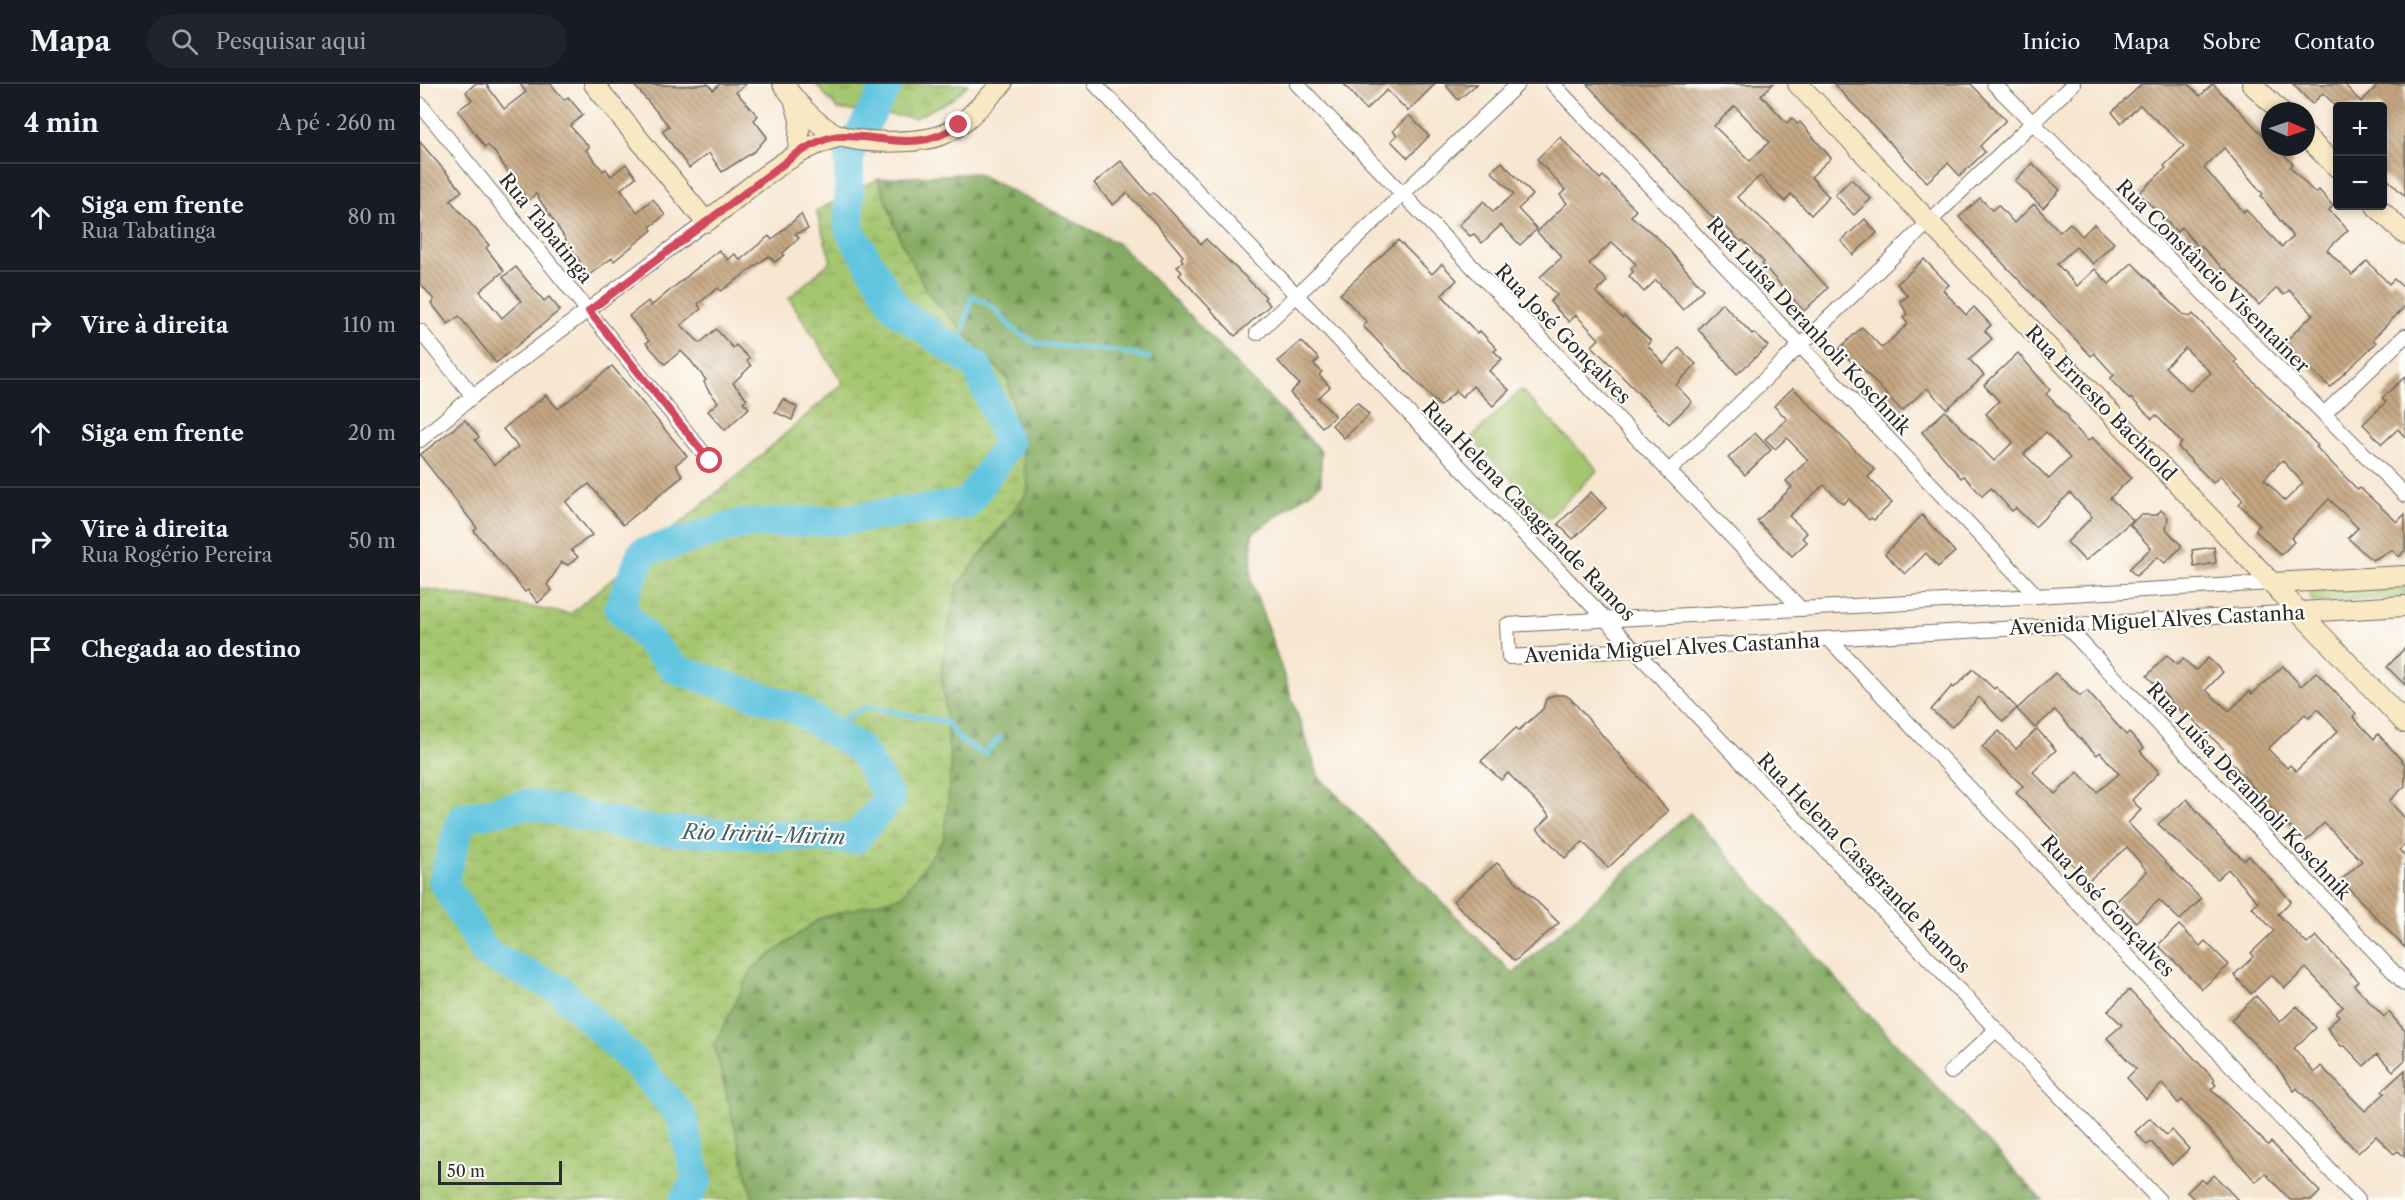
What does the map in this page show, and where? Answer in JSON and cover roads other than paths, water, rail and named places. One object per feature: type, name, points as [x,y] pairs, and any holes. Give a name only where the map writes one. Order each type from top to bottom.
[{"type":"street","points":[[594,84],[706,222]]},
{"type":"street","points":[[420,440],[473,396],[798,153],[825,140],[842,136],[891,141],[922,141],[947,133],[1002,84]]},
{"type":"street","name":"Rua Helena Casagrande Ramos","points":[[1095,84],[2158,1200]]},
{"type":"street","name":"Rua José Gonçalves","points":[[1297,84],[1801,609]]},
{"type":"street","points":[[1257,333],[1518,84]]},
{"type":"street","name":"Rua Luísa Deranholi Koschnik","points":[[1553,84],[2037,596]]},
{"type":"street","name":"Rua Ernesto Bachtold","points":[[1798,84],[2405,723]]},
{"type":"street","name":"Rua Constâncio Visentainer","points":[[1994,84],[2405,495]]},
{"type":"street","points":[[1668,472],[2073,84]]},
{"type":"street","points":[[2252,84],[2271,102]]},
{"type":"street","points":[[789,92],[800,131],[798,153]]},
{"type":"street","points":[[789,92],[810,115],[842,136]]},
{"type":"street","name":"Rua Tabatinga","points":[[420,104],[710,461]]},
{"type":"street","points":[[2315,146],[2333,164]]},
{"type":"street","points":[[2380,210],[2405,234]]},
{"type":"street","points":[[420,331],[473,396]]},
{"type":"street","points":[[2324,414],[2405,336]]},
{"type":"street","name":"Avenida Miguel Alves Castanha","points":[[2405,576],[1508,625],[1509,657],[2405,606]]},
{"type":"street","name":"Rua Luísa Deranholi Koschnik","points":[[2065,625],[2405,984]]},
{"type":"street","name":"Rua José Gonçalves","points":[[1829,639],[2358,1200]]},
{"type":"street","points":[[1951,1072],[1996,1030]]},
{"type":"waterway","name":"Rio Iririú-Mirim","points":[[684,1200],[697,1180],[681,1115],[633,1061],[559,989],[486,954],[443,881],[462,818],[528,804],[649,830],[855,839],[890,798],[860,749],[793,707],[675,669],[619,608],[642,553],[739,524],[842,520],[967,504],[1008,444],[977,366],[897,310],[849,229],[849,153],[888,84]]},
{"type":"waterway","points":[[958,353],[972,296],[991,305],[1013,329],[1037,344],[1119,351],[1149,358]]},
{"type":"waterway","points":[[830,730],[846,717],[868,707],[946,722],[960,740],[984,754],[1001,737]]}]
